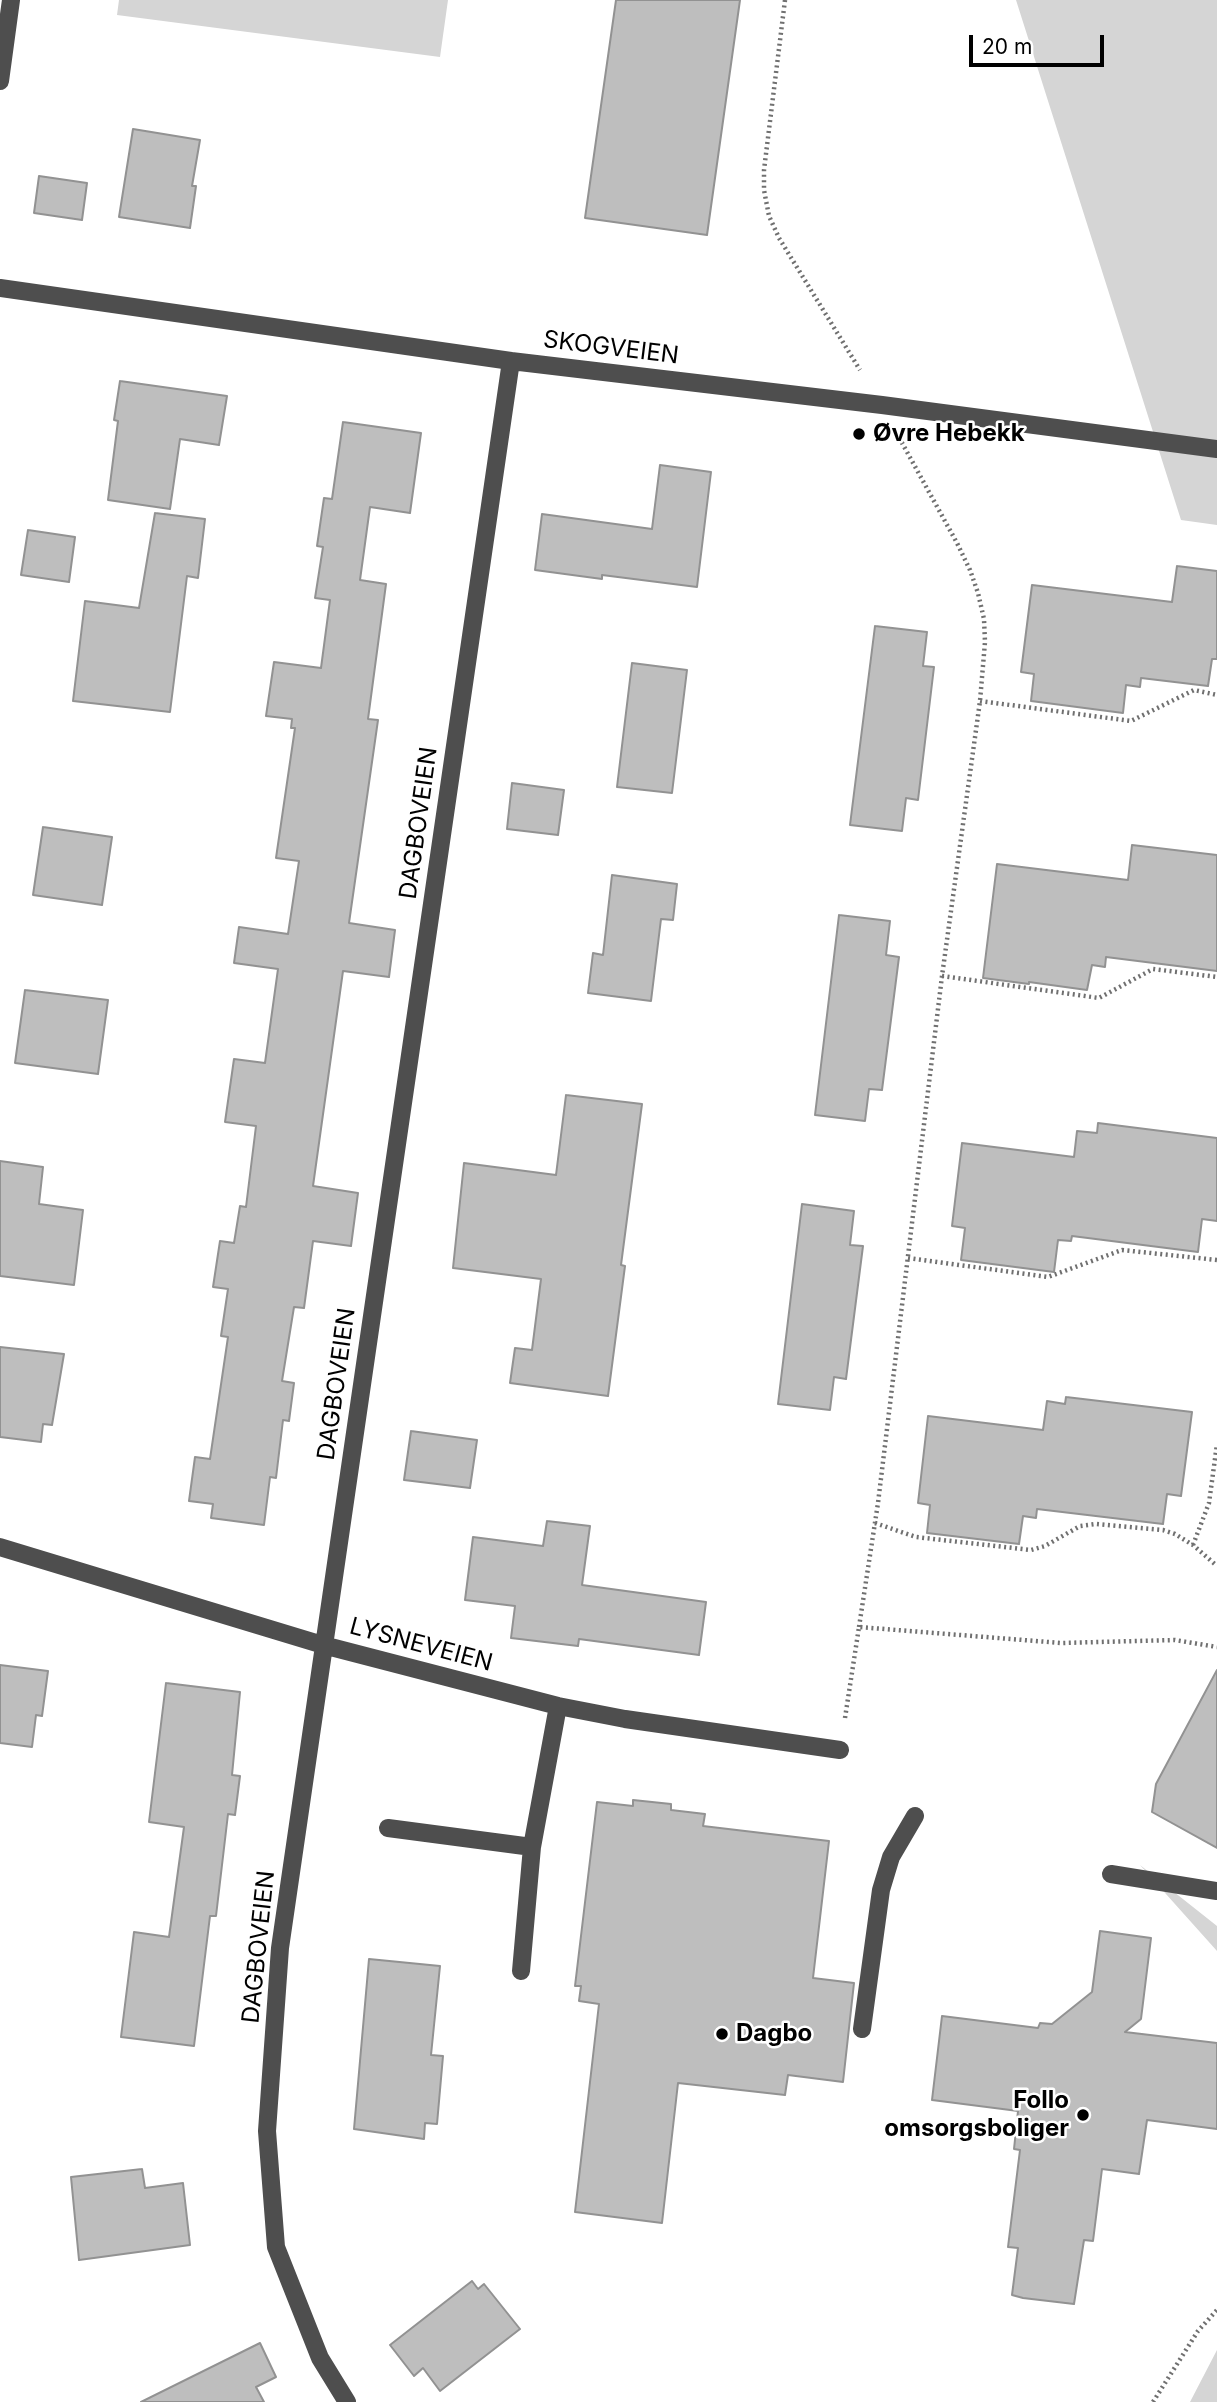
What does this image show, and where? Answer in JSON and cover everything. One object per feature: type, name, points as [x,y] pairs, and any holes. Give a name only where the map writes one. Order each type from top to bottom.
[{"type":"street","points":[[0,81],[11,0]]},
{"type":"street","name":"SKOGVEIEN","points":[[0,288],[511,361],[881,405],[1217,449]]},
{"type":"street","name":"DAGBOVEIEN","points":[[347,2402],[320,2358],[276,2247],[267,2131],[280,1948],[511,361]]},
{"type":"street","name":"LYSNEVEIEN","points":[[0,1547],[323,1645],[558,1706],[625,1719],[840,1750]]},
{"type":"street","points":[[521,1971],[532,1847],[558,1706]]},
{"type":"street","points":[[862,2029],[881,1891],[891,1857],[915,1816]]},
{"type":"street","points":[[388,1828],[532,1847]]},
{"type":"street","points":[[1111,1874],[1217,1891]]},
{"type":"path","points":[[785,0],[764,170],[764,190],[769,216],[881,405],[957,543],[978,593],[984,619],[985,642],[980,701],[942,976],[875,1523],[840,1750]]},
{"type":"path","points":[[980,701],[1131,721],[1194,690],[1217,695]]},
{"type":"path","points":[[942,976],[1099,998],[1153,969],[1217,977]]},
{"type":"path","points":[[908,1258],[1048,1277],[1122,1250],[1217,1260]]},
{"type":"path","points":[[1193,1545],[1209,1503],[1217,1444]]},
{"type":"path","points":[[875,1523],[916,1538],[1031,1550],[1045,1546],[1080,1526],[1096,1524],[1163,1530],[1193,1545],[1217,1566]]},
{"type":"path","points":[[859,1627],[1061,1643],[1175,1640],[1217,1647]]},
{"type":"path","points":[[1153,2402],[1198,2331],[1217,2310]]},
{"type":"shaded area","points":[[119,0],[448,0],[440,57],[117,15]]},
{"type":"shaded area","points":[[1016,0],[1217,0],[1217,525],[1181,520]]},
{"type":"shaded area","points":[[1140,1865],[1217,1926],[1217,1951]]},
{"type":"shaded area","points":[[1217,2350],[1217,2402],[1190,2402]]},
{"type":"building","points":[[616,0],[740,0],[707,235],[585,218]]},
{"type":"building","points":[[133,129],[200,140],[192,186],[196,186],[190,228],[119,217]]},
{"type":"building","points":[[39,176],[87,183],[82,220],[34,213]]},
{"type":"building","points":[[120,381],[227,396],[219,445],[180,439],[170,509],[108,500]]},
{"type":"building","points":[[343,422],[421,433],[410,513],[370,507],[360,580],[386,584],[368,719],[378,720],[349,923],[395,930],[389,977],[343,971],[313,1186],[358,1193],[351,1246],[313,1241],[304,1308],[294,1307],[282,1381],[294,1383],[289,1421],[283,1420],[276,1478],[270,1477],[264,1525],[211,1518],[213,1504],[189,1501],[195,1457],[210,1459],[228,1337],[221,1336],[228,1289],[213,1287],[220,1241],[234,1243],[240,1206],[246,1207],[256,1126],[225,1122],[234,1059],[265,1063],[278,969],[234,963],[239,927],[288,934],[299,861],[276,858],[295,728],[291,728],[292,719],[266,716],[274,662],[321,668],[330,600],[315,598],[323,547],[317,546],[324,498],[332,499]]},
{"type":"building","points":[[660,465],[711,472],[697,587],[535,570],[542,514],[652,529]]},
{"type":"building","points":[[155,513],[205,519],[198,578],[187,576],[170,712],[73,701],[85,601],[139,608]]},
{"type":"building","points":[[28,530],[75,537],[69,582],[21,575]]},
{"type":"building","points":[[1177,566],[1217,571],[1217,659],[1212,659],[1208,686],[1141,678],[1140,687],[1126,685],[1123,713],[1031,701],[1034,674],[1021,672],[1032,585],[1172,602]]},
{"type":"building","points":[[875,626],[927,632],[923,666],[934,667],[918,800],[906,798],[902,831],[850,825]]},
{"type":"building","points":[[632,663],[687,670],[672,793],[617,787]]},
{"type":"building","points":[[512,783],[564,790],[558,835],[507,829]]},
{"type":"building","points":[[43,827],[112,837],[102,905],[33,895]]},
{"type":"building","points":[[1132,845],[1217,855],[1217,971],[1106,957],[1105,967],[1092,965],[1087,990],[983,978],[997,864],[1128,880]]},
{"type":"building","points":[[612,875],[677,884],[673,920],[661,919],[651,1001],[588,993],[593,953],[603,955]]},
{"type":"building","points":[[839,915],[890,921],[886,955],[899,957],[882,1090],[869,1089],[865,1121],[815,1115]]},
{"type":"building","points":[[25,990],[108,1000],[98,1074],[15,1063]]},
{"type":"building","points":[[566,1095],[642,1104],[621,1265],[625,1266],[608,1396],[510,1383],[515,1348],[532,1350],[541,1279],[453,1268],[464,1163],[556,1175]]},
{"type":"building","points":[[1098,1123],[1217,1138],[1217,1221],[1202,1219],[1198,1252],[1072,1236],[1071,1241],[1058,1240],[1054,1272],[961,1260],[965,1228],[952,1226],[962,1143],[1074,1157],[1077,1131],[1097,1133]]},
{"type":"building","points":[[0,1161],[43,1167],[39,1204],[83,1210],[74,1285],[0,1276]]},
{"type":"building","points":[[802,1204],[854,1211],[850,1245],[863,1246],[846,1379],[834,1377],[830,1410],[778,1404]]},
{"type":"building","points":[[0,1347],[64,1354],[52,1425],[43,1424],[41,1442],[0,1437]]},
{"type":"building","points":[[1066,1397],[1192,1412],[1181,1496],[1167,1494],[1163,1524],[1037,1509],[1036,1518],[1023,1516],[1019,1544],[927,1533],[930,1505],[918,1503],[928,1416],[1043,1430],[1047,1401],[1065,1404]]},
{"type":"building","points":[[411,1431],[477,1440],[470,1488],[404,1480]]},
{"type":"building","points":[[547,1521],[590,1526],[582,1585],[706,1602],[699,1655],[579,1639],[578,1646],[511,1638],[515,1606],[465,1600],[473,1537],[543,1546]]},
{"type":"building","points":[[0,1665],[48,1671],[42,1716],[36,1715],[32,1747],[0,1743]]},
{"type":"building","points":[[1217,1670],[1217,1848],[1152,1812],[1156,1784]]},
{"type":"building","points":[[166,1683],[240,1692],[232,1775],[240,1776],[235,1815],[228,1814],[216,1916],[210,1916],[194,2046],[121,2037],[134,1932],[169,1937],[184,1827],[149,1822]]},
{"type":"building","name":"Dagbo","points":[[633,1800],[671,1804],[671,1810],[705,1814],[703,1826],[829,1841],[813,1978],[854,1983],[843,2082],[788,2075],[785,2095],[678,2083],[662,2223],[575,2212],[599,2004],[579,2001],[581,1986],[575,1986],[597,1802],[633,1806]]},
{"type":"building","name":"Follo omsorgsboliger","points":[[1100,1931],[1151,1938],[1141,2019],[1125,2032],[1217,2043],[1217,2129],[1147,2120],[1139,2174],[1102,2169],[1093,2241],[1084,2240],[1074,2304],[1023,2298],[1012,2295],[1018,2248],[1008,2247],[1020,2150],[1014,2149],[1018,2111],[932,2100],[942,2016],[1038,2028],[1040,2023],[1052,2024],[1092,1992]]},
{"type":"building","points":[[369,1959],[440,1966],[431,2055],[443,2056],[437,2124],[425,2123],[424,2139],[354,2129]]},
{"type":"building","points":[[142,2169],[145,2188],[183,2183],[190,2245],[79,2260],[71,2177]]},
{"type":"building","points":[[472,2281],[478,2289],[484,2284],[520,2329],[440,2391],[423,2368],[414,2376],[390,2345]]},
{"type":"building","points":[[260,2343],[276,2377],[256,2387],[264,2402],[141,2402]]},
{"type":"place","name":"Øvre Hebekk","points":[[859,434]]},
{"type":"place","name":"Dagbo","points":[[722,2034]]},
{"type":"place","name":"Follo omsorgsboliger","points":[[1083,2115]]}]
